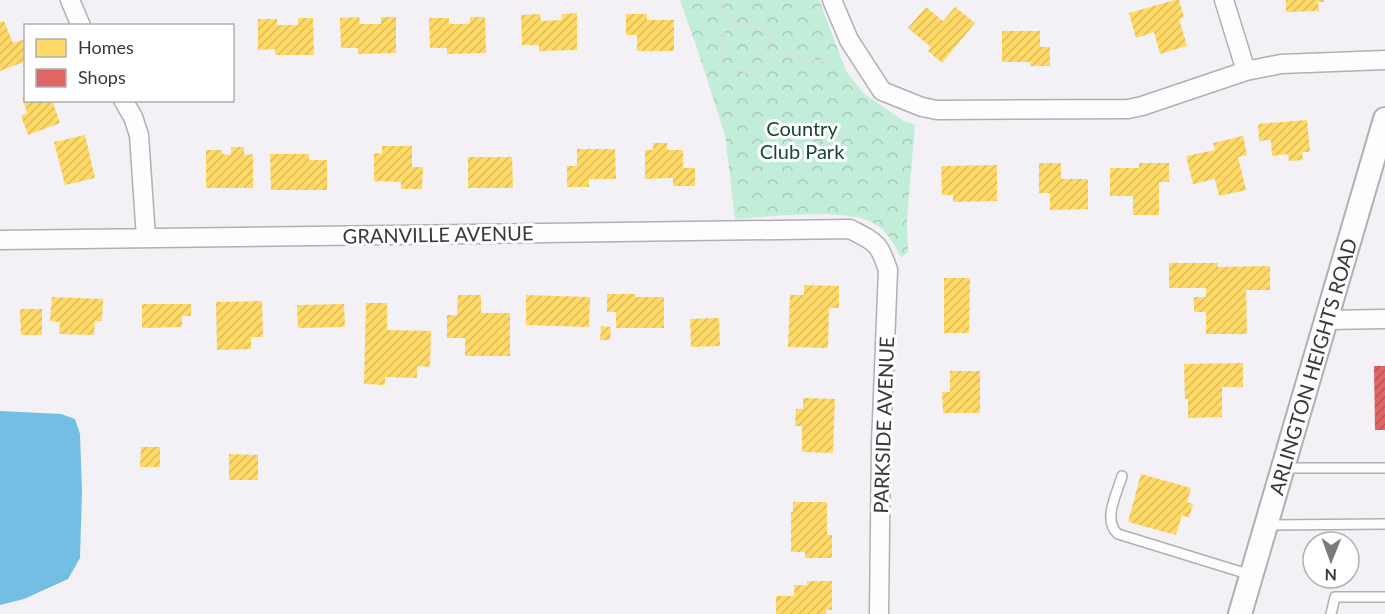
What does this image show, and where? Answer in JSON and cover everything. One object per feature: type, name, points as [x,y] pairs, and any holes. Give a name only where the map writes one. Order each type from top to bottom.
[{"type":"street","points":[[70,0],[80,24]]},
{"type":"street","points":[[832,0],[849,40],[882,91],[922,107],[937,110],[1128,109],[1246,71],[1281,64],[1385,60]]},
{"type":"street","points":[[1224,0],[1246,71]]},
{"type":"street","points":[[124,102],[133,117],[139,135],[146,238]]},
{"type":"street","name":"ARLINGTON HEIGHTS ROAD","points":[[1240,614],[1385,119]]},
{"type":"street","name":"GRANVILLE AVENUE","points":[[0,240],[850,229],[873,240]]},
{"type":"street","name":"PARKSIDE AVENUE","points":[[873,240],[883,254],[888,270],[881,444],[879,614]]},
{"type":"street","points":[[1326,320],[1385,319]]},
{"type":"lane","points":[[1282,468],[1385,468]]},
{"type":"lane","points":[[1122,476],[1110,522],[1112,529],[1118,534],[1251,574]]},
{"type":"lane","points":[[1266,525],[1385,524]]},
{"type":"lane","points":[[1331,614],[1335,597],[1385,597]]},
{"type":"path","points":[[722,0],[732,25]]},
{"type":"path","points":[[746,22],[767,33],[772,54],[765,63],[753,70],[741,72],[730,69],[723,61],[722,40],[732,25],[746,22]]},
{"type":"path","points":[[772,54],[820,61],[834,59]]},
{"type":"green space","name":"Country Club Park","points":[[680,0],[819,0],[846,71],[863,93],[902,120],[915,125],[907,219],[908,252],[901,257],[884,231],[863,219],[828,214],[808,214],[735,219],[725,135]]},
{"type":"water","points":[[0,411],[61,414],[75,419],[80,434],[82,491],[80,558],[68,579],[24,599],[0,605]]},
{"type":"building: Homes","points":[[1179,0],[1184,17],[1179,19],[1187,46],[1160,54],[1154,32],[1136,38],[1129,13]]},
{"type":"building: Homes","points":[[1286,0],[1324,0],[1324,2],[1318,2],[1319,11],[1286,12]]},
{"type":"building: Homes","points":[[926,7],[943,21],[955,7],[975,23],[942,63],[928,51],[931,47],[908,28]]},
{"type":"building: Homes","points":[[577,13],[577,50],[539,51],[539,45],[522,45],[521,15],[540,14],[541,21],[562,20],[562,14]]},
{"type":"building: Homes","points":[[626,14],[647,14],[647,20],[674,20],[674,51],[637,51],[637,35],[626,35]]},
{"type":"building: Homes","points":[[359,17],[360,24],[381,24],[381,17],[396,17],[396,53],[358,54],[358,48],[341,48],[340,18]]},
{"type":"building: Homes","points":[[470,17],[485,17],[486,53],[447,54],[447,48],[430,48],[429,18],[449,18],[449,24],[470,24]]},
{"type":"building: Homes","points":[[298,18],[313,18],[314,55],[275,55],[275,49],[258,50],[258,19],[277,19],[277,25],[298,25]]},
{"type":"building: Homes","points":[[4,21],[13,43],[24,40],[24,62],[0,71],[0,22]]},
{"type":"building: Homes","points":[[1002,31],[1040,31],[1040,47],[1050,47],[1050,66],[1030,66],[1030,62],[1002,62]]},
{"type":"building: Homes","points":[[24,96],[24,102],[53,102],[60,123],[28,135],[21,116],[27,113],[22,97]]},
{"type":"building: Homes","points":[[1307,120],[1310,152],[1302,152],[1303,160],[1289,161],[1288,154],[1272,156],[1271,140],[1259,141],[1258,124]]},
{"type":"building: Homes","points":[[85,135],[95,178],[65,185],[54,142]]},
{"type":"building: Homes","points":[[1243,136],[1247,155],[1238,157],[1246,190],[1219,196],[1215,179],[1193,184],[1186,156],[1215,150],[1213,143]]},
{"type":"building: Homes","points":[[653,143],[667,143],[667,150],[683,150],[683,168],[695,168],[695,186],[673,186],[673,178],[645,179],[645,150],[653,150]]},
{"type":"building: Homes","points":[[382,146],[412,146],[412,167],[423,167],[422,189],[401,189],[401,182],[374,181],[374,153],[382,154]]},
{"type":"building: Homes","points":[[231,147],[244,147],[244,155],[253,154],[253,188],[206,188],[206,150],[222,150],[222,154],[231,155]]},
{"type":"building: Homes","points":[[577,149],[615,149],[616,179],[589,179],[589,187],[567,187],[567,166],[577,166]]},
{"type":"building: Homes","points":[[270,154],[309,154],[309,160],[327,160],[327,190],[271,190]]},
{"type":"building: Homes","points":[[468,157],[512,157],[513,188],[468,188]]},
{"type":"building: Homes","points":[[1039,163],[1061,163],[1061,179],[1088,179],[1088,209],[1050,210],[1050,193],[1039,193]]},
{"type":"building: Homes","points":[[1139,163],[1169,163],[1169,182],[1159,182],[1159,215],[1133,215],[1133,196],[1110,196],[1110,168],[1139,168]]},
{"type":"building: Homes","points":[[997,165],[997,201],[953,202],[953,195],[942,195],[941,166]]},
{"type":"building: Homes","points":[[1169,263],[1218,263],[1218,267],[1270,266],[1270,290],[1246,290],[1247,334],[1206,334],[1206,312],[1194,312],[1194,297],[1206,297],[1206,288],[1169,288]]},
{"type":"building: Homes","points":[[944,278],[970,278],[969,333],[944,333]]},
{"type":"building: Homes","points":[[804,285],[839,286],[839,308],[829,308],[828,348],[788,347],[790,295],[804,295]]},
{"type":"building: Homes","points":[[607,294],[664,297],[664,328],[616,328],[616,312],[607,312]]},
{"type":"building: Homes","points":[[458,295],[481,295],[481,313],[510,313],[510,356],[465,356],[465,338],[447,338],[447,315],[457,315]]},
{"type":"building: Homes","points":[[526,295],[590,297],[589,327],[526,325]]},
{"type":"building: Homes","points":[[52,297],[103,299],[102,321],[95,321],[94,335],[59,334],[60,322],[50,321]]},
{"type":"building: Homes","points":[[262,301],[263,337],[251,337],[251,349],[217,350],[216,302]]},
{"type":"building: Homes","points":[[366,303],[387,303],[387,330],[431,331],[430,367],[417,366],[417,378],[385,377],[385,385],[364,384]]},
{"type":"building: Homes","points":[[142,304],[191,304],[191,316],[182,316],[182,327],[142,328]]},
{"type":"building: Homes","points":[[344,304],[345,327],[298,328],[297,305]]},
{"type":"building: Homes","points":[[20,309],[42,309],[42,335],[21,335]]},
{"type":"building: Homes","points":[[719,318],[720,346],[691,347],[690,319]]},
{"type":"building: Homes","points":[[601,326],[611,327],[610,340],[600,340]]},
{"type":"building: Homes","points":[[1243,363],[1243,387],[1222,387],[1222,417],[1188,418],[1184,364]]},
{"type":"building: Homes","points":[[950,371],[980,371],[980,413],[943,413],[942,392],[950,392]]},
{"type":"building: Homes","points":[[803,398],[835,399],[833,453],[802,452],[802,426],[795,426],[796,409],[803,409]]},
{"type":"building: Homes","points":[[141,447],[160,447],[160,467],[140,467]]},
{"type":"building: Homes","points":[[229,454],[258,455],[258,480],[229,480]]},
{"type":"building: Homes","points":[[1141,474],[1191,488],[1187,502],[1193,504],[1189,518],[1182,515],[1176,535],[1128,522]]},
{"type":"building: Homes","points":[[793,502],[827,502],[827,535],[832,535],[832,558],[805,558],[805,552],[791,552]]},
{"type":"building: Homes","points":[[807,581],[832,581],[832,610],[826,610],[826,614],[776,614],[776,596],[794,596],[794,585],[807,585]]},
{"type":"building: Shops","points":[[1374,366],[1385,366],[1385,430],[1375,430]]}]
